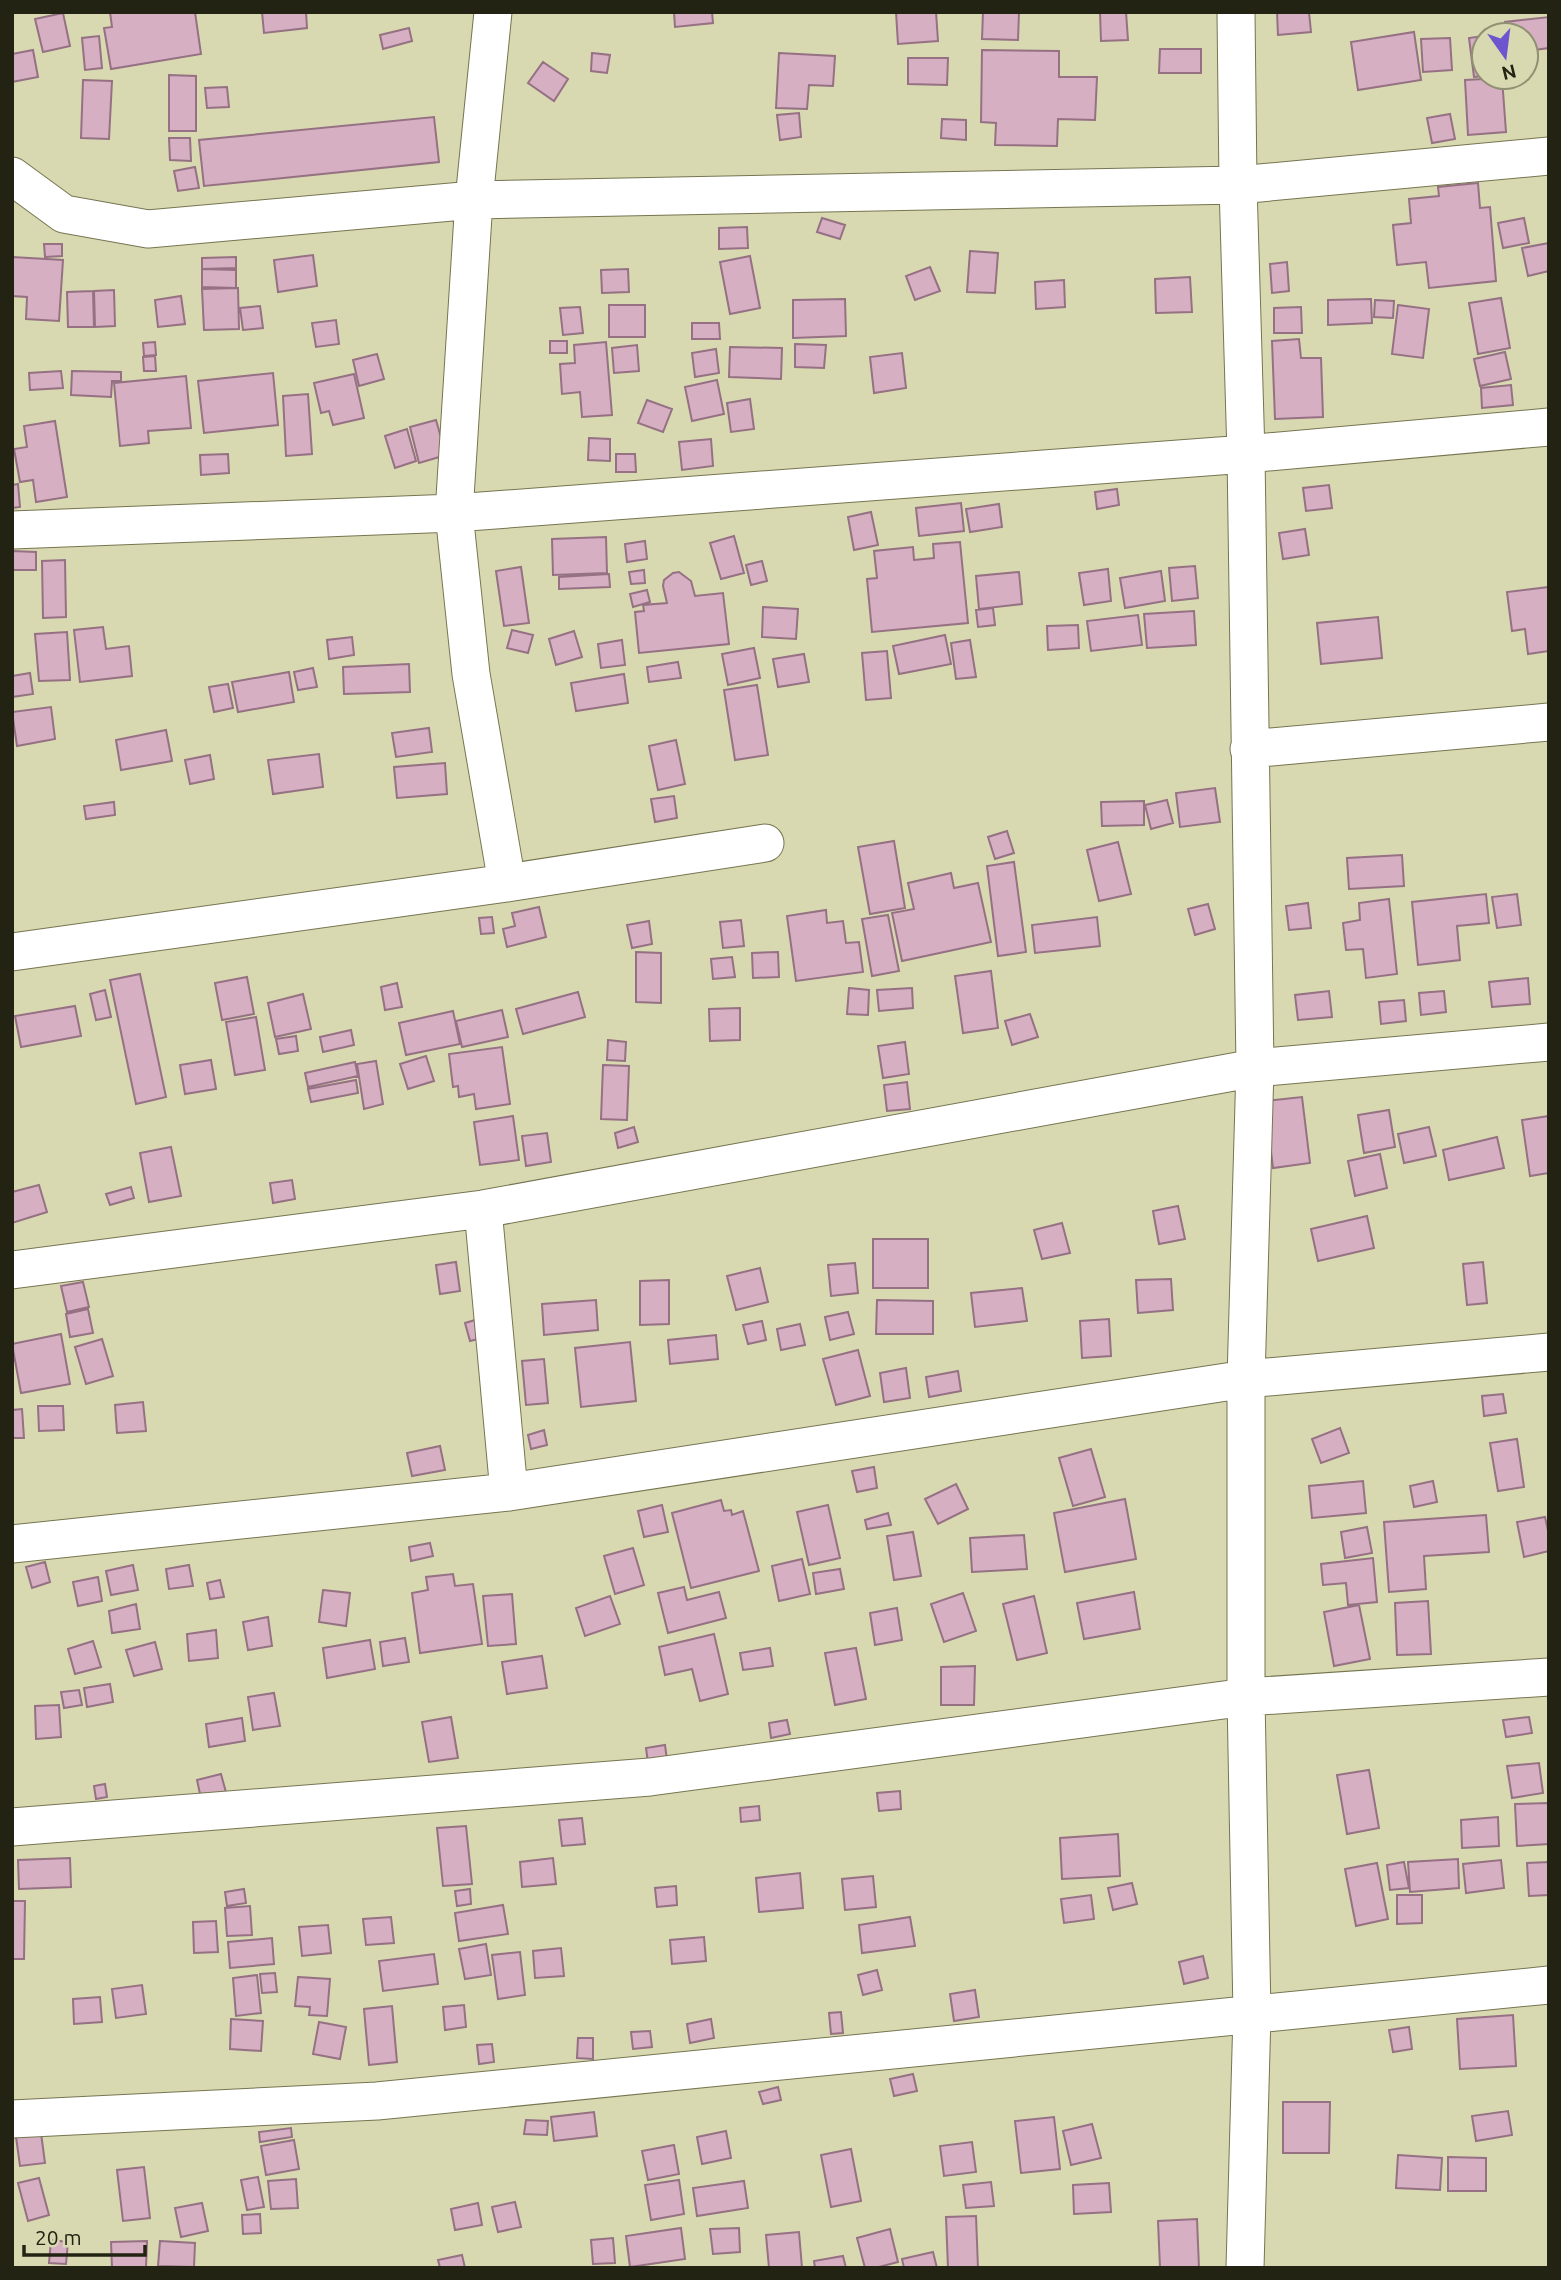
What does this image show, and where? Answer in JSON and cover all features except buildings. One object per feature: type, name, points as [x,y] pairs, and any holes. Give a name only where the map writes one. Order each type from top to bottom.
[{"type":"street","points":[[493,12],[474,200],[454,513],[471,674],[507,883]]},
{"type":"street","points":[[1236,12],[1255,1068],[1246,1379],[1246,1697],[1252,2014],[1245,2268]]},
{"type":"street","points":[[12,176],[64,214],[148,229],[474,200],[1238,185],[1549,156]]},
{"type":"street","points":[[12,530],[454,513],[1246,454],[1549,426]]},
{"type":"street","points":[[1249,749],[1549,722]]},
{"type":"street","points":[[12,953],[507,883],[765,843]]},
{"type":"street","points":[[12,1270],[483,1209],[1255,1068],[1549,1042]]},
{"type":"street","points":[[483,1209],[509,1492]]},
{"type":"street","points":[[12,1544],[509,1492],[1246,1379],[1549,1352]]},
{"type":"street","points":[[12,1827],[650,1777],[1246,1697],[1549,1677]]},
{"type":"street","points":[[12,2119],[377,2101],[1549,1985]]}]
